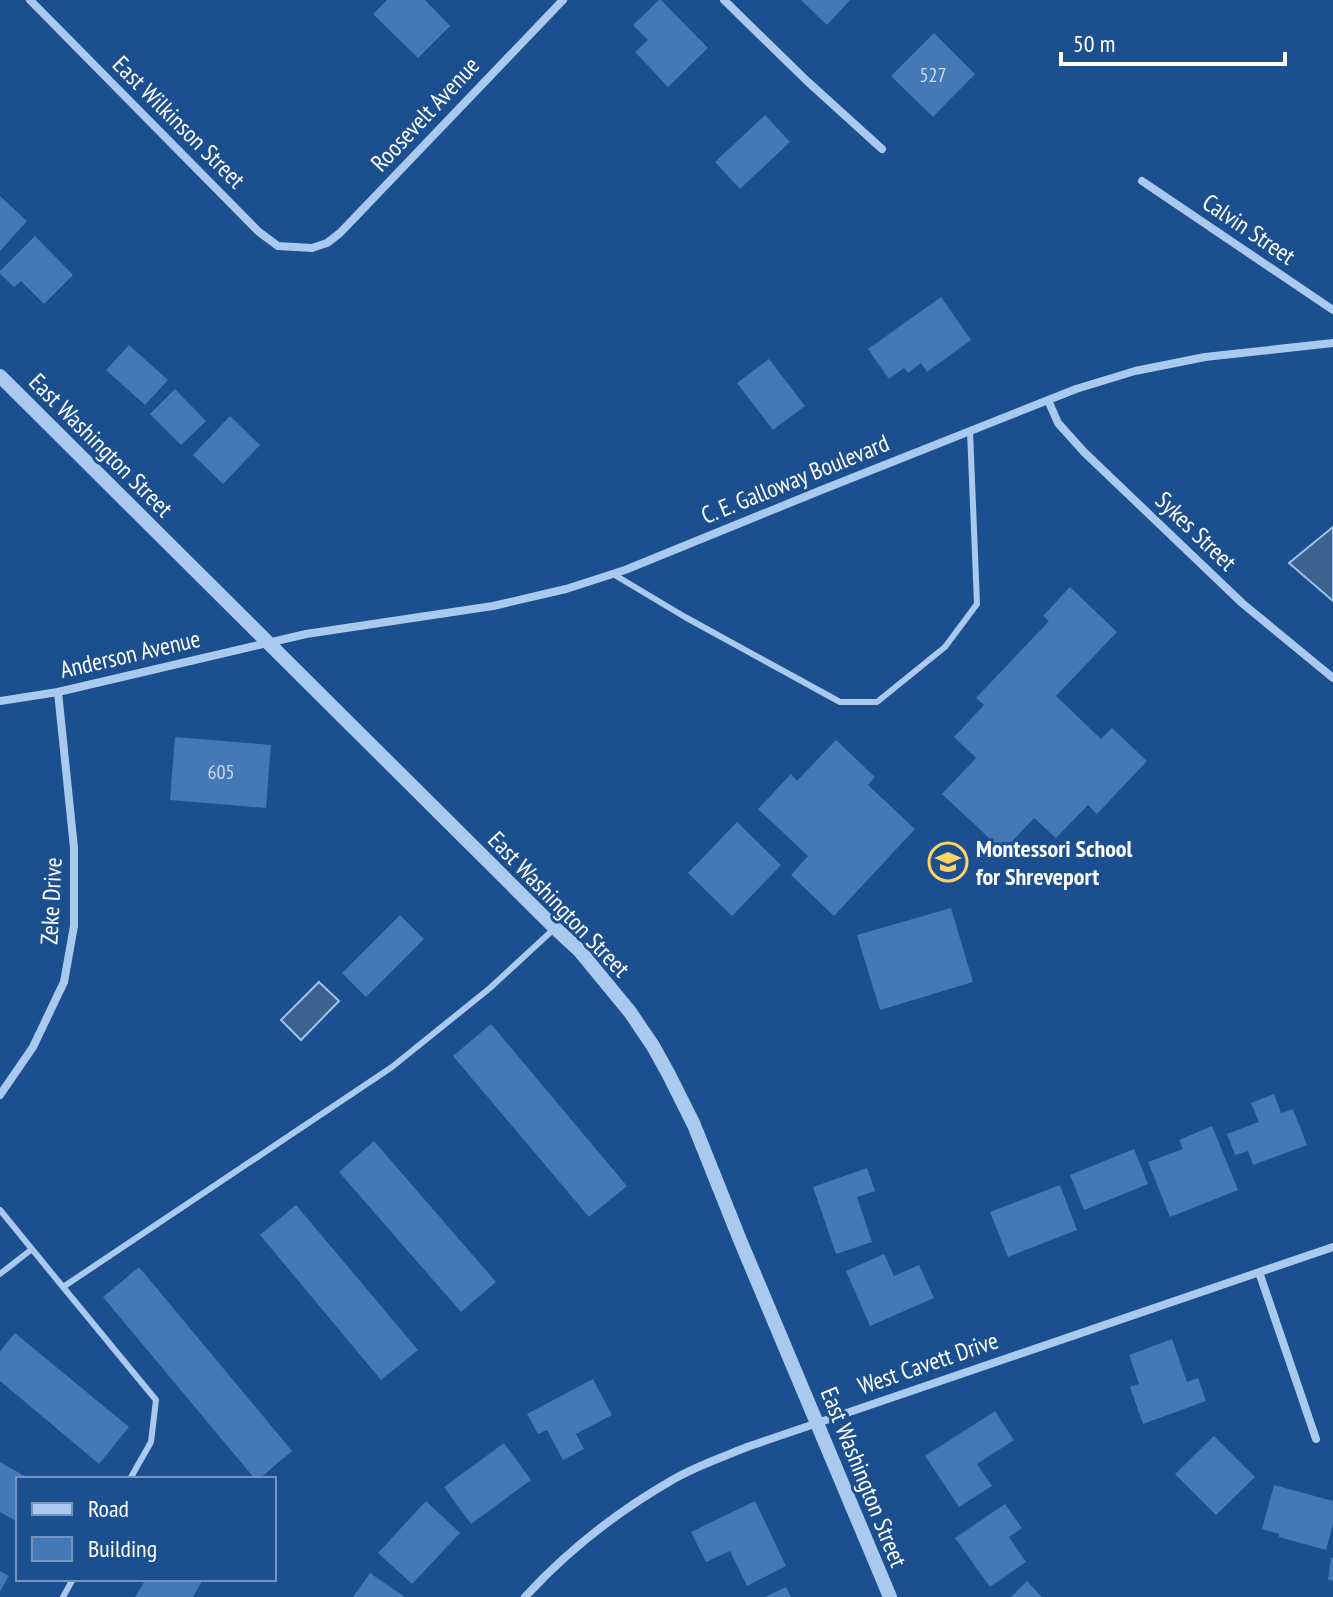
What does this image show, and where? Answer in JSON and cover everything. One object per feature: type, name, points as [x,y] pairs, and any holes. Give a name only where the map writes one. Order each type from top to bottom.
[{"type":"street","name":"East Wilkinson Street","points":[[30,0],[259,232],[278,246],[312,248]]},
{"type":"street","name":"Roosevelt Avenue","points":[[312,248],[327,243],[340,233],[563,0]]},
{"type":"street","points":[[724,0],[882,149]]},
{"type":"street","name":"Calvin Street","points":[[1142,181],[1333,310]]},
{"type":"street","name":"C. E. Galloway Boulevard","points":[[268,642],[493,606],[566,589],[613,574],[1090,384],[1205,357],[1333,343]]},
{"type":"street","name":"East Washington Street","points":[[0,376],[579,950],[630,1012],[653,1046],[694,1125],[890,1597]]},
{"type":"street","name":"Sykes Street","points":[[1048,400],[1058,423],[1095,463],[1242,603],[1333,678]]},
{"type":"street","name":"Anderson Avenue","points":[[0,701],[58,692],[268,642]]},
{"type":"street","name":"Zeke Drive","points":[[0,1095],[33,1047],[64,982],[74,926],[74,848],[58,692]]},
{"type":"street","name":"West Cavett Drive","points":[[525,1597],[552,1568],[611,1518],[676,1478],[747,1447],[1333,1247]]},
{"type":"street","points":[[1259,1272],[1316,1439]]},
{"type":"lane","points":[[613,574],[840,702],[877,702],[945,647],[977,604],[970,431]]},
{"type":"lane","points":[[63,1287],[392,1067],[490,988],[555,928]]},
{"type":"lane","points":[[0,1210],[156,1400],[151,1442],[131,1477]]},
{"type":"lane","points":[[0,1274],[32,1249]]},
{"type":"water","points":[[1333,527],[1333,601],[1289,563]]},
{"type":"water","points":[[319,982],[339,1001],[301,1040],[281,1020]]},
{"type":"building","points":[[387,0],[425,0],[450,26],[418,58],[373,14]]},
{"type":"building","points":[[659,0],[708,48],[668,87],[635,52],[648,40],[633,25]]},
{"type":"building","points":[[801,0],[850,0],[827,25]]},
{"type":"building","points":[[934,33],[975,74],[933,117],[891,76]]},
{"type":"building","points":[[765,115],[790,142],[740,189],[715,162]]},
{"type":"building","points":[[0,196],[27,221],[0,251]]},
{"type":"building","points":[[35,236],[73,275],[44,304],[21,281],[14,287],[0,274]]},
{"type":"building","points":[[941,297],[971,340],[927,372],[921,363],[908,373],[904,368],[889,379],[868,349]]},
{"type":"building","points":[[129,345],[168,380],[145,405],[106,370]]},
{"type":"building","points":[[769,359],[805,406],[773,430],[737,383]]},
{"type":"building","points":[[175,389],[206,421],[181,445],[150,414]]},
{"type":"building","points":[[230,416],[260,445],[223,484],[193,455]]},
{"type":"building","points":[[1070,587],[1117,632],[1056,696],[1101,739],[1112,728],[1147,761],[1097,814],[1088,805],[1056,838],[1034,818],[1003,851],[942,794],[976,758],[954,737],[984,705],[976,698],[1049,621],[1043,616]]},
{"type":"building","points":[[175,737],[271,745],[266,808],[170,800]]},
{"type":"building","points":[[836,740],[875,777],[868,785],[915,829],[834,916],[791,875],[808,856],[758,809],[791,774],[797,781]]},
{"type":"building","points":[[737,822],[781,865],[732,916],[688,873]]},
{"type":"building","points":[[951,908],[973,982],[880,1010],[857,935]]},
{"type":"building","points":[[400,915],[424,939],[366,997],[342,973]]},
{"type":"building","points":[[491,1024],[627,1186],[589,1217],[453,1056]]},
{"type":"building","points":[[1274,1094],[1281,1113],[1293,1109],[1307,1145],[1253,1165],[1248,1151],[1235,1155],[1227,1134],[1259,1122],[1251,1103]]},
{"type":"building","points":[[1212,1126],[1238,1190],[1170,1217],[1148,1162],[1183,1149],[1179,1140]]},
{"type":"building","points":[[374,1141],[496,1282],[461,1312],[339,1172]]},
{"type":"building","points":[[1134,1149],[1148,1184],[1084,1210],[1070,1175]]},
{"type":"building","points":[[867,1168],[875,1191],[857,1197],[872,1242],[836,1254],[813,1187]]},
{"type":"building","points":[[1060,1185],[1077,1230],[1008,1257],[990,1212]]},
{"type":"building","points":[[296,1205],[418,1350],[381,1380],[260,1235]]},
{"type":"building","points":[[884,1254],[894,1276],[919,1265],[934,1298],[870,1326],[846,1271]]},
{"type":"building","points":[[139,1267],[292,1451],[261,1477],[253,1477],[103,1297]]},
{"type":"building","points":[[15,1333],[129,1427],[99,1464],[0,1381],[0,1351]]},
{"type":"building","points":[[1172,1339],[1187,1382],[1198,1378],[1206,1401],[1143,1424],[1130,1387],[1139,1384],[1129,1355]]},
{"type":"building","points":[[593,1379],[612,1415],[576,1434],[584,1449],[563,1460],[547,1430],[538,1434],[527,1414]]},
{"type":"building","points":[[995,1411],[1014,1440],[977,1464],[992,1486],[959,1507],[925,1456]]},
{"type":"building","points":[[1214,1436],[1255,1477],[1216,1515],[1175,1474]]},
{"type":"building","points":[[504,1443],[531,1480],[471,1524],[444,1487]]},
{"type":"building","points":[[0,1462],[26,1477],[16,1477],[16,1521],[0,1512]]},
{"type":"building","points":[[1274,1485],[1333,1501],[1333,1524],[1326,1550],[1262,1529]]},
{"type":"building","points":[[426,1501],[460,1533],[412,1584],[378,1553]]},
{"type":"building","points":[[755,1501],[786,1566],[747,1586],[730,1551],[706,1562],[691,1532]]},
{"type":"building","points":[[1005,1504],[1022,1528],[1009,1537],[1026,1562],[990,1587],[955,1538]]},
{"type":"building","points":[[1333,1558],[1333,1581],[1328,1580]]},
{"type":"building","points":[[0,1571],[9,1576],[0,1591]]},
{"type":"building","points":[[370,1573],[405,1597],[353,1597]]},
{"type":"building","points":[[145,1581],[202,1581],[193,1597],[135,1597]]},
{"type":"building","points":[[1027,1581],[1042,1597],[1011,1597]]},
{"type":"building","points":[[786,1587],[791,1597],[765,1597]]},
{"type":"place","name":"Montessori School for Shreveport","points":[[948,862]]}]
